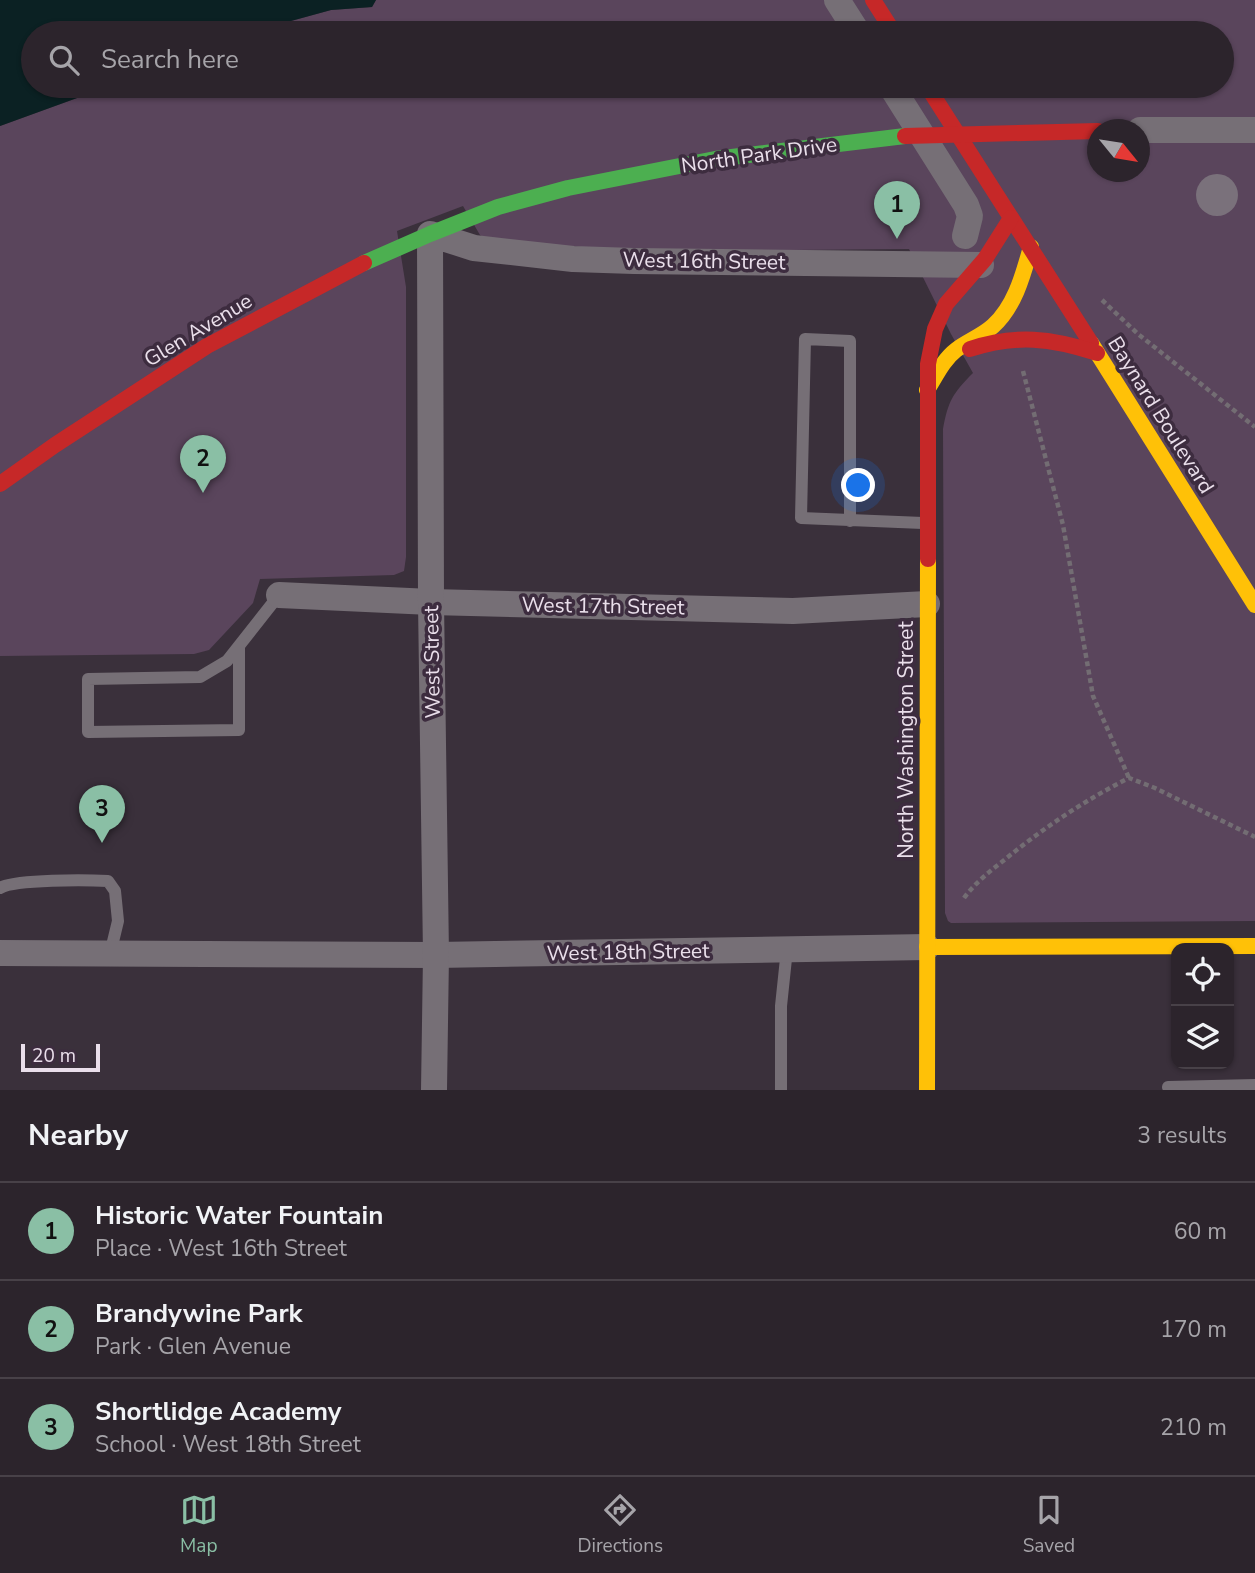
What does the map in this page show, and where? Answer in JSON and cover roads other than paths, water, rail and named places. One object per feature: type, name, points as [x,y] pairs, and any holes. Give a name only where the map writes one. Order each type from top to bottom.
[{"type":"street","points":[[837,0],[850,21]]},
{"type":"street","points":[[873,0],[886,21]]},
{"type":"street","points":[[899,98],[966,205],[968,226]]},
{"type":"street","points":[[927,390],[946,359],[957,349],[987,332],[998,321],[1019,284],[1031,247],[935,98]]},
{"type":"street","points":[[1150,130],[1255,130]]},
{"type":"street","name":"North Park Drive","points":[[430,234],[498,207],[568,188],[715,159],[898,136],[1087,131]]},
{"type":"street","name":"North Washington Street","points":[[927,1090],[927,390],[931,340],[951,298],[981,265],[1011,218]]},
{"type":"street","name":"West 16th Street","points":[[430,234],[474,248],[573,259],[981,265]]},
{"type":"street","name":"Glen Avenue","points":[[0,484],[206,346],[364,263],[430,234]]},
{"type":"street","name":"West Street","points":[[430,234],[436,954],[434,1090]]},
{"type":"street","name":"Baynard Boulevard","points":[[1031,247],[1255,605]]},
{"type":"street","points":[[946,359],[994,341],[1014,338],[1057,340],[1097,353]]},
{"type":"street","name":"West 17th Street","points":[[279,595],[431,602],[793,611],[927,604]]},
{"type":"street","name":"West 18th Street","points":[[0,953],[436,954],[927,947],[1255,946]]},
{"type":"lane","points":[[850,521],[850,341],[805,339],[801,518],[850,521],[927,523]]},
{"type":"lane","points":[[239,647],[239,730],[88,732],[88,679],[200,677],[227,661],[279,595]]},
{"type":"lane","points":[[0,888],[23,883],[108,881],[116,891],[118,921],[110,954]]},
{"type":"lane","points":[[781,1090],[780,1006],[787,949]]},
{"type":"lane","points":[[1168,1087],[1255,1084]]},
{"type":"place","name":"Historic Water Fountain","points":[[897,239]]},
{"type":"place","name":"Brandywine Park","points":[[203,493]]},
{"type":"place","name":"Shortlidge Academy","points":[[102,843]]}]
